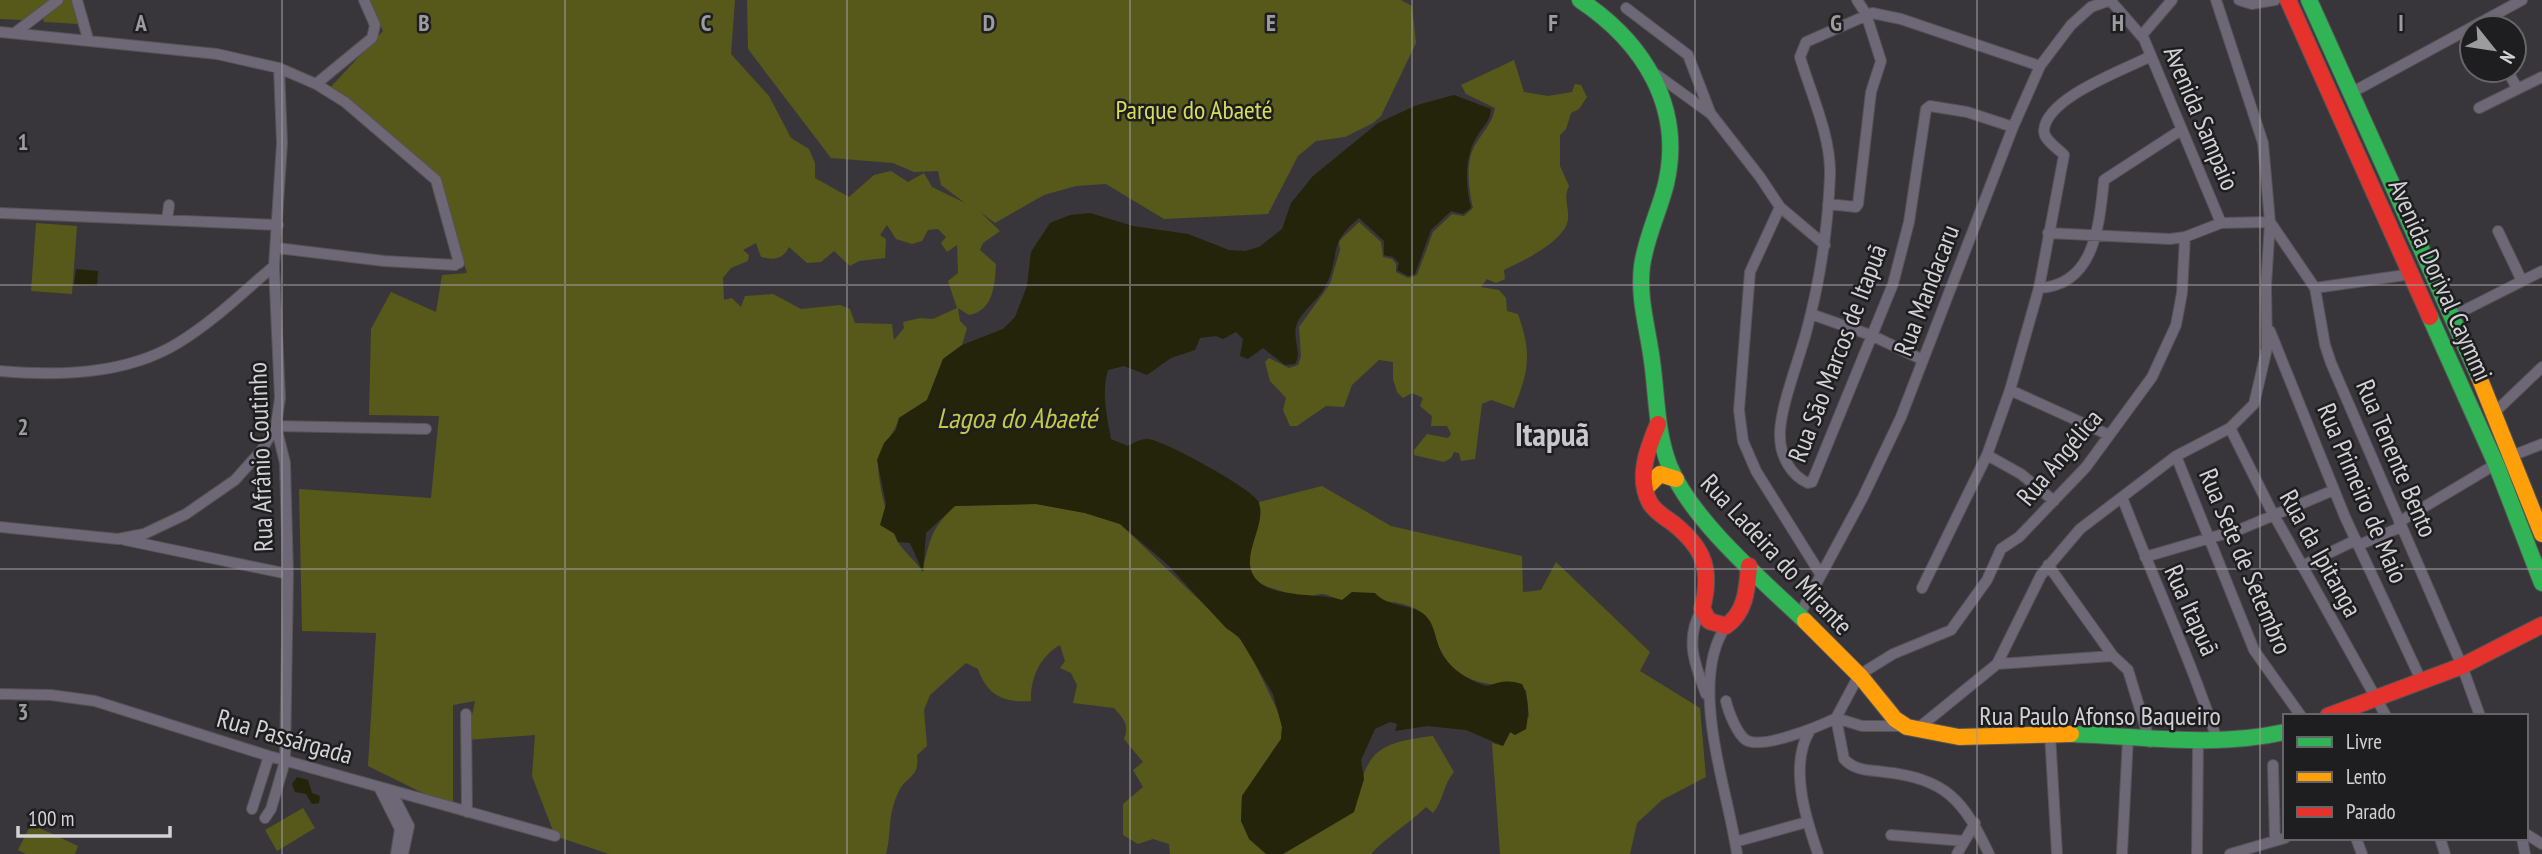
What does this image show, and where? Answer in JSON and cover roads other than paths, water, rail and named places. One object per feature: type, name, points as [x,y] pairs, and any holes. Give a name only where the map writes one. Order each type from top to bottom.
[{"type":"street","points":[[16,32],[58,0]]},
{"type":"street","points":[[77,0],[88,39]]},
{"type":"street","points":[[316,84],[372,38],[375,25],[364,0]]},
{"type":"street","name":"Rua Ladeira do Mirante","points":[[1580,0],[1618,26],[1653,72],[1668,120],[1671,157],[1640,275],[1658,424],[1675,479],[1749,566],[1800,614],[1909,728]]},
{"type":"street","points":[[1828,204],[1856,207],[1858,204],[1871,92],[1881,61],[1866,14],[1857,0]]},
{"type":"street","points":[[2110,0],[2142,35]]},
{"type":"street","name":"Rua Mandacaru","points":[[1800,614],[1890,440],[2040,66],[2071,26],[2091,8],[2110,0]]},
{"type":"street","name":"Avenida Sampaio","points":[[2172,0],[2142,35],[2221,223]]},
{"type":"street","points":[[1909,728],[1997,664],[2048,565],[2080,529],[2176,456],[2230,428],[2254,404],[2258,396],[2267,348],[2270,222],[2263,143],[2216,0]]},
{"type":"street","points":[[2239,0],[2252,4],[2275,0]]},
{"type":"street","name":"Avenida Dorival Caymmi","points":[[2288,0],[2496,464],[2542,583]]},
{"type":"street","name":"Avenida Dorival Caymmi","points":[[2309,0],[2349,94],[2514,455],[2542,534]]},
{"type":"street","points":[[2500,14],[2522,0]]},
{"type":"street","points":[[1626,8],[1689,55],[1711,114]]},
{"type":"street","points":[[1923,360],[1872,336],[1811,314],[1825,245],[1829,153],[1800,57],[1806,41],[1866,14],[1900,19],[2040,66]]},
{"type":"street","points":[[0,32],[217,54],[279,68],[316,84],[345,102],[436,180],[457,264],[384,261],[276,248]]},
{"type":"street","points":[[2349,94],[2458,38]]},
{"type":"street","points":[[1922,588],[1987,455],[2010,390],[2039,288],[2063,153],[2043,134],[2054,111],[2077,92],[2151,56]]},
{"type":"street","name":"Rua Afrânio Coutinho","points":[[265,818],[271,809],[285,761],[288,574],[285,463],[276,426],[279,398],[274,266],[282,143],[279,68]]},
{"type":"street","points":[[1653,72],[1711,114],[1780,207],[1825,245]]},
{"type":"street","points":[[2479,108],[2542,77]]},
{"type":"street","points":[[2515,84],[2517,88]]},
{"type":"street","name":"Rua São Marcos de Itapuã","points":[[1811,314],[1780,432],[1780,442],[1792,473],[1808,484],[1812,482],[1893,284],[1909,222],[1926,109],[1930,106],[1958,110],[2013,128]]},
{"type":"street","points":[[2039,288],[2054,287],[2066,281],[2085,262],[2099,233],[2104,180],[2181,130]]},
{"type":"street","points":[[167,220],[169,205]]},
{"type":"street","points":[[1780,207],[1751,267],[1740,425],[1747,454],[1756,471],[1821,575]]},
{"type":"street","points":[[0,213],[278,225]]},
{"type":"street","points":[[2048,233],[2099,233],[2147,238],[2185,237],[2221,223],[2270,222]]},
{"type":"street","name":"Rua Tenente Bento","points":[[2270,222],[2315,288],[2325,345],[2462,666],[2479,714]]},
{"type":"street","points":[[2498,231],[2522,281]]},
{"type":"street","name":"Rua Angélica","points":[[1836,718],[1859,676],[1893,654],[1948,634],[1987,580],[2001,549],[2019,537],[2086,467],[2152,377],[2166,352],[2182,293],[2185,237]]},
{"type":"street","points":[[0,371],[74,373],[155,355],[194,333],[274,266]]},
{"type":"street","points":[[2451,317],[2542,271]]},
{"type":"street","points":[[2315,288],[2412,274]]},
{"type":"street","name":"Rua Primeiro de Maio","points":[[2266,322],[2334,490],[2421,680]]},
{"type":"street","points":[[2495,412],[2542,368]]},
{"type":"street","points":[[2010,390],[2109,435]]},
{"type":"street","points":[[1658,424],[1644,466],[1646,488],[1652,506],[1694,540],[1705,558],[1709,582],[1692,638],[1692,651],[1709,700],[1737,854]]},
{"type":"street","points":[[118,539],[160,527],[220,492],[249,466],[276,426],[426,429]]},
{"type":"street","name":"Rua da Ipitanga","points":[[2230,428],[2274,516],[2385,714]]},
{"type":"street","points":[[2514,455],[2542,443]]},
{"type":"street","points":[[1987,455],[2021,474],[2053,501]]},
{"type":"street","name":"Rua Sete de Setembro","points":[[2176,456],[2259,661],[2299,714]]},
{"type":"street","points":[[2302,566],[2400,524],[2496,464]]},
{"type":"street","points":[[1646,488],[1660,474],[1675,479]]},
{"type":"street","points":[[2145,557],[2274,516],[2334,490]]},
{"type":"street","name":"Rua Itapuã","points":[[2122,497],[2178,641],[2195,674],[2218,743]]},
{"type":"street","points":[[0,527],[118,539],[288,574]]},
{"type":"street","points":[[2048,565],[2113,656],[2128,670],[2150,742]]},
{"type":"street","points":[[1709,700],[1709,667],[1719,636],[1742,607],[1749,566]]},
{"type":"street","points":[[1702,609],[1709,621],[1726,626]]},
{"type":"street","points":[[2333,714],[2462,666],[2542,625]]},
{"type":"street","points":[[1997,664],[2113,656]]},
{"type":"street","name":"Rua Passárgada","points":[[0,694],[51,695],[95,701],[285,761],[555,836]]},
{"type":"street","points":[[1726,701],[1742,736],[1752,742],[1809,732],[1836,718],[1844,759],[1849,764],[1858,769],[1902,773],[1948,792],[1960,802],[1975,823],[1989,854]]},
{"type":"street","points":[[466,713],[467,812]]},
{"type":"street","name":"Rua Paulo Afonso Baqueiro","points":[[1836,718],[1862,726],[1909,728],[1969,739],[2050,734],[2128,738],[2150,742],[2218,743],[2283,732]]},
{"type":"street","points":[[1809,732],[1801,759],[1807,822],[1818,854]]},
{"type":"street","points":[[2050,734],[2057,854]]},
{"type":"street","points":[[2122,854],[2128,738]]},
{"type":"street","points":[[2197,854],[2198,742]]},
{"type":"street","points":[[252,809],[269,756]]},
{"type":"street","points":[[2230,854],[2280,839],[2273,765]]},
{"type":"street","points":[[379,787],[400,829],[396,854]]},
{"type":"street","points":[[391,791],[408,826],[403,854]]},
{"type":"street","points":[[1735,842],[1807,822]]},
{"type":"street","points":[[1957,854],[1975,823]]},
{"type":"street","points":[[1891,835],[1964,841]]},
{"type":"water","name":"Lagoa do Abaeté","points":[[1454,95],[1491,109],[1474,141],[1468,160],[1467,179],[1471,208],[1463,214],[1451,211],[1431,230],[1415,274],[1408,276],[1397,270],[1399,263],[1393,257],[1384,255],[1384,241],[1359,218],[1342,235],[1324,289],[1298,321],[1295,332],[1298,355],[1295,364],[1285,365],[1263,348],[1248,359],[1240,356],[1243,339],[1236,332],[1223,339],[1216,336],[1200,338],[1195,350],[1171,358],[1147,375],[1124,366],[1108,370],[1105,396],[1111,439],[1128,446],[1142,440],[1157,441],[1225,476],[1258,501],[1260,521],[1250,564],[1260,583],[1278,591],[1342,600],[1352,592],[1375,593],[1386,601],[1419,611],[1432,625],[1445,659],[1464,676],[1487,686],[1500,682],[1522,684],[1526,694],[1526,729],[1515,735],[1510,732],[1503,746],[1466,730],[1427,726],[1395,731],[1397,724],[1390,722],[1375,729],[1361,760],[1364,779],[1354,812],[1283,854],[1266,854],[1249,839],[1241,821],[1242,796],[1281,739],[1282,727],[1273,694],[1239,637],[1226,628],[1167,564],[1120,524],[1085,513],[1036,504],[955,506],[926,533],[923,572],[910,543],[898,542],[895,534],[880,525],[886,504],[877,460],[884,443],[896,430],[899,418],[927,400],[943,359],[962,345],[1003,329],[1015,317],[1027,286],[1031,252],[1050,223],[1070,215],[1090,213],[1133,226],[1188,234],[1229,250],[1245,251],[1259,247],[1282,229],[1291,203],[1313,176],[1378,123],[1417,105]]},
{"type":"water","points":[[76,269],[98,271],[97,286],[74,285]]},
{"type":"water","points":[[297,777],[308,780],[312,793],[320,796],[319,803],[312,804],[306,794],[295,792],[292,784]]},
{"type":"district","name":"Itapuã","points":[[1552,433]]},
{"type":"park label","name":"Parque do Abaeté","points":[[1194,109]]}]
